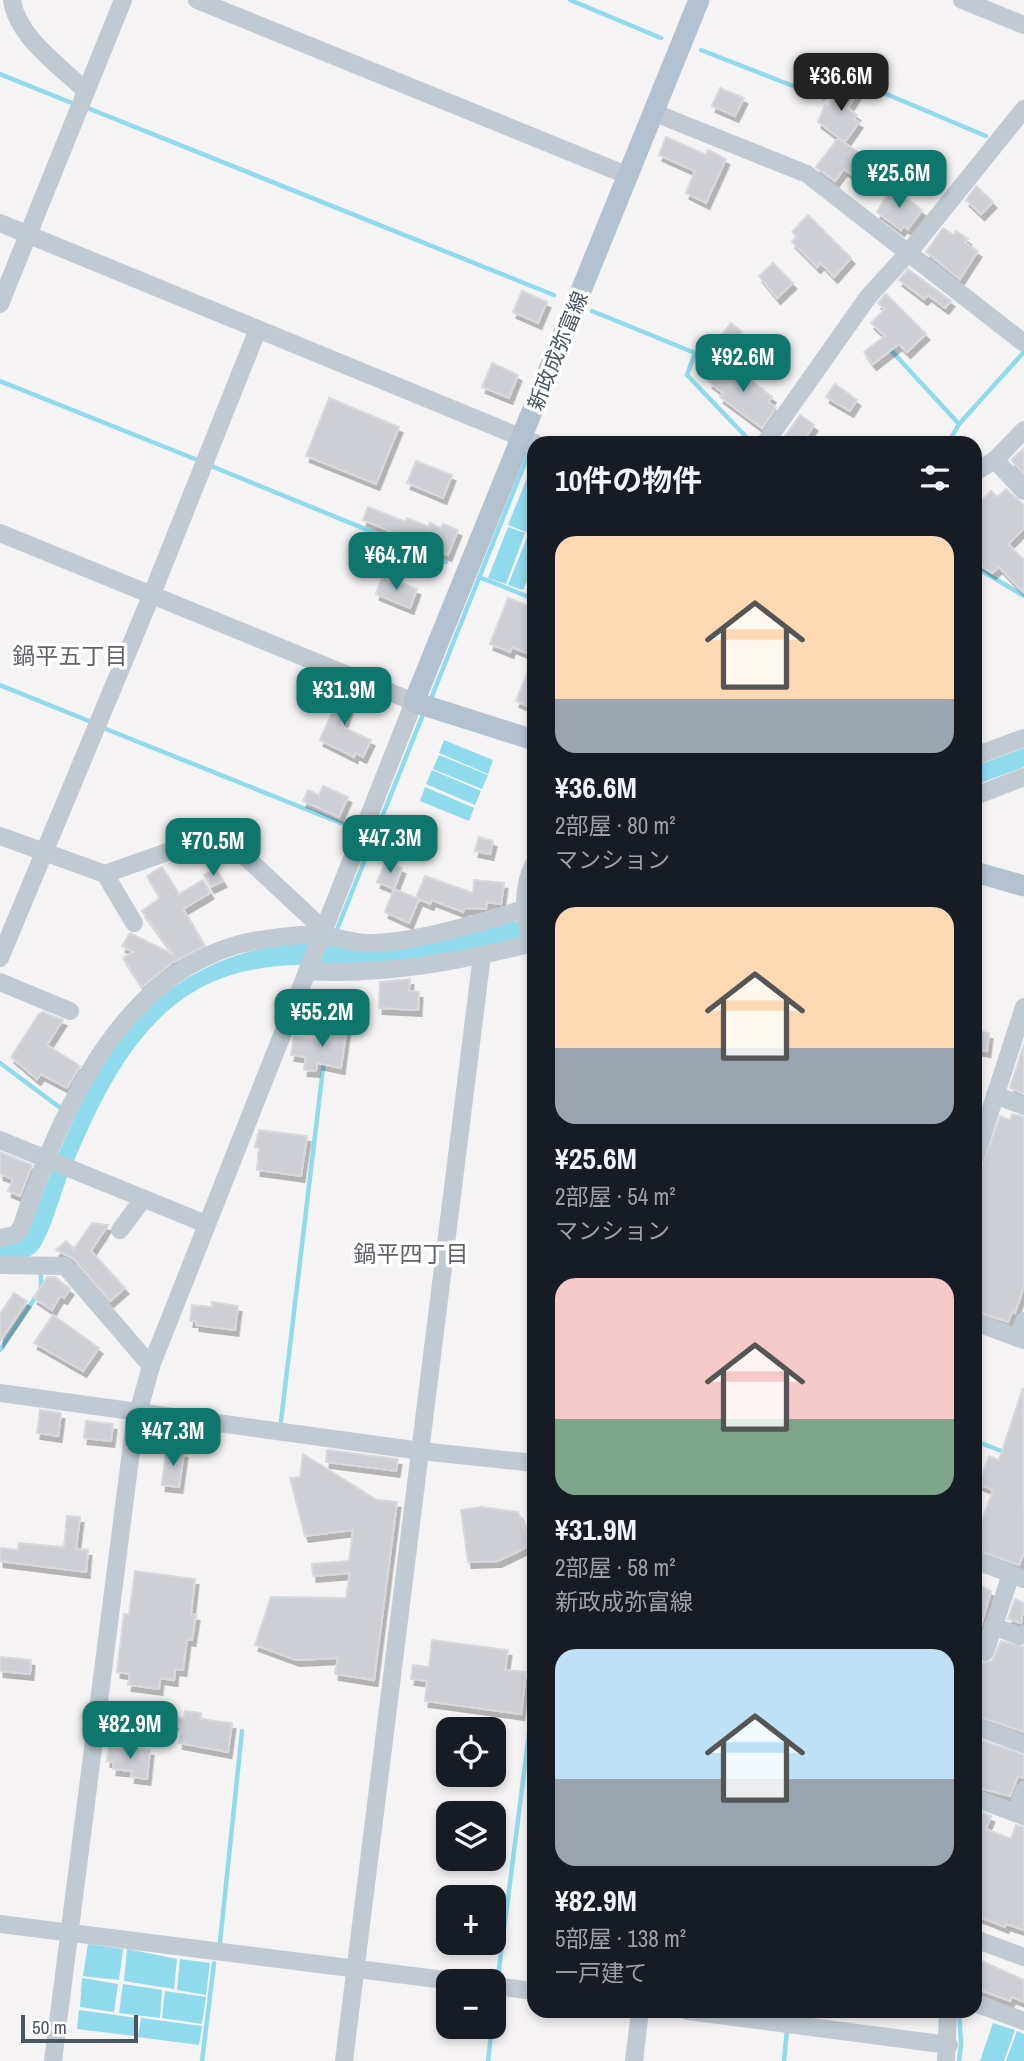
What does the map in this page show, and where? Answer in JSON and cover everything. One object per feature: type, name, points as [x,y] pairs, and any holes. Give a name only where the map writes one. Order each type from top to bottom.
[{"type":"main road","name":"新政成弥富線","points":[[531,436],[699,0]]},
{"type":"main road","name":"新政成弥富線","points":[[414,702],[527,445]]},
{"type":"main road","points":[[414,702],[527,738]]},
{"type":"main road","points":[[982,874],[1024,886]]},
{"type":"street","points":[[12,0],[18,19],[30,36],[86,92]]},
{"type":"street","points":[[0,304],[123,0]]},
{"type":"street","points":[[197,0],[629,176]]},
{"type":"street","points":[[962,0],[1024,25]]},
{"type":"street","points":[[770,436],[868,297],[909,252],[1024,109]]},
{"type":"street","points":[[655,113],[807,174],[1024,343]]},
{"type":"street","points":[[0,223],[527,439]]},
{"type":"street","points":[[0,958],[152,594],[258,329]]},
{"type":"street","points":[[982,468],[995,460],[1024,430]]},
{"type":"street","points":[[995,460],[1024,491]]},
{"type":"street","points":[[0,533],[414,702],[206,1224],[151,1366],[139,1410],[52,2061]]},
{"type":"street","points":[[982,753],[1024,738]]},
{"type":"street","points":[[982,793],[1024,777]]},
{"type":"street","points":[[0,836],[42,854],[105,874],[215,835],[224,837],[321,936]]},
{"type":"street","points":[[105,874],[134,923]]},
{"type":"street","points":[[0,1238],[15,1235],[21,1228],[47,1160],[92,1066],[126,1019],[155,990],[211,955],[240,945],[273,938],[321,936],[369,943],[415,937],[527,911],[527,877]]},
{"type":"street","points":[[308,968],[343,974],[413,968],[527,943]]},
{"type":"street","points":[[344,2061],[482,955]]},
{"type":"street","points":[[0,982],[70,1011]]},
{"type":"street","points":[[982,1136],[1020,1032],[1024,1007]]},
{"type":"street","points":[[995,1095],[1024,1106]]},
{"type":"street","points":[[0,1140],[206,1224]]},
{"type":"street","points":[[120,1230],[143,1199]]},
{"type":"street","points":[[0,1265],[65,1266],[151,1366]]},
{"type":"street","points":[[982,1324],[1022,1333]]},
{"type":"street","points":[[0,1393],[139,1410],[421,1451],[527,1462]]},
{"type":"street","points":[[982,1563],[1018,1576],[993,1626],[985,1652]]},
{"type":"street","points":[[993,1626],[1020,1636],[1024,1634]]},
{"type":"street","points":[[982,1729],[1024,1744]]},
{"type":"street","points":[[982,1801],[1020,1815],[1024,1790]]},
{"type":"street","points":[[0,1924],[436,1979]]},
{"type":"street","points":[[982,1942],[1024,1957]]},
{"type":"street","points":[[506,1988],[527,1990]]},
{"type":"street","points":[[982,2006],[1024,2021]]},
{"type":"street","points":[[634,2061],[639,2018]]},
{"type":"street","points":[[731,2018],[947,2053],[948,2018]]},
{"type":"water","points":[[527,478],[527,530],[526,532],[508,525]]},
{"type":"water","points":[[508,527],[525,533],[506,584],[488,578]]},
{"type":"water","points":[[527,538],[527,581],[523,590],[508,585]]},
{"type":"water","points":[[444,740],[493,760],[488,774],[439,753]]},
{"type":"water","points":[[1024,748],[1024,767],[982,782],[982,763]]},
{"type":"water","points":[[439,755],[488,775],[482,789],[433,769]]},
{"type":"water","points":[[432,770],[481,791],[475,805],[426,784]]},
{"type":"water","points":[[425,787],[474,808],[469,821],[420,801]]},
{"type":"water","points":[[521,920],[527,927],[527,938],[419,961],[315,964],[250,970],[218,980],[188,996],[158,1020],[129,1054],[117,1073],[86,1134],[40,1247],[31,1256],[22,1259],[0,1260],[0,1242],[28,1230],[70,1128],[92,1083],[119,1041],[151,1006],[190,977],[237,955],[296,942],[365,949],[430,942]]},
{"type":"water","points":[[88,1944],[123,1949],[119,1980],[83,1976]]},
{"type":"water","points":[[127,1949],[177,1959],[174,1989],[124,1981]]},
{"type":"water","points":[[180,1959],[210,1963],[206,1995],[177,1990]]},
{"type":"water","points":[[82,1978],[118,1984],[114,2012],[80,2007]]},
{"type":"water","points":[[123,1984],[162,1990],[160,2018],[119,2013]]},
{"type":"water","points":[[165,1991],[206,1997],[202,2024],[162,2018]]},
{"type":"water","points":[[79,2010],[137,2018],[135,2036],[77,2029]]},
{"type":"water","points":[[141,2018],[202,2026],[199,2045],[138,2037]]},
{"type":"water","points":[[993,2023],[1015,2030],[1004,2061],[980,2061]]},
{"type":"water","points":[[1017,2031],[1024,2034],[1024,2061],[1006,2061]]},
{"type":"building","points":[[845,81],[859,90],[848,108],[857,115],[854,119],[859,122],[845,142],[818,122],[825,105],[828,107]]},
{"type":"building","points":[[720,88],[744,98],[735,116],[712,106]]},
{"type":"building","points":[[666,137],[706,155],[708,150],[726,159],[706,203],[686,193],[695,171],[659,155]]},
{"type":"building","points":[[838,138],[864,157],[851,174],[844,169],[835,181],[816,167]]},
{"type":"building","points":[[976,186],[993,202],[981,214],[966,200]]},
{"type":"building","points":[[890,190],[896,195],[898,192],[922,210],[908,229],[904,226],[901,230],[877,212]]},
{"type":"building","points":[[808,215],[851,258],[834,277],[821,263],[817,267],[792,242],[797,236],[792,232]]},
{"type":"building","points":[[943,228],[954,235],[956,231],[968,239],[965,243],[978,251],[960,279],[926,252]]},
{"type":"building","points":[[773,263],[793,283],[777,298],[759,276]]},
{"type":"building","points":[[908,269],[951,301],[945,308],[928,295],[924,299],[899,280]]},
{"type":"building","points":[[522,291],[547,302],[538,323],[513,312]]},
{"type":"building","points":[[886,294],[926,334],[907,352],[899,344],[873,364],[864,352],[885,336],[871,323],[885,309],[878,303]]},
{"type":"building","points":[[731,323],[742,332],[732,344],[721,336]]},
{"type":"building","points":[[727,360],[772,397],[768,402],[776,408],[762,428],[720,397],[723,393],[709,382]]},
{"type":"building","points":[[492,363],[518,375],[509,398],[482,387]]},
{"type":"building","points":[[835,384],[857,400],[850,411],[826,397]]},
{"type":"building","points":[[329,398],[399,427],[376,484],[306,456]]},
{"type":"building","points":[[800,415],[814,425],[807,436],[785,436]]},
{"type":"building","points":[[1024,448],[1024,474],[1011,460]]},
{"type":"building","points":[[416,461],[452,475],[443,498],[407,483]]},
{"type":"building","points":[[1006,489],[1024,505],[1024,528],[1008,544],[1024,560],[1024,593],[999,567],[992,573],[982,566],[982,500],[991,491],[997,497]]},
{"type":"building","points":[[368,507],[406,522],[407,518],[429,527],[430,523],[441,528],[443,524],[458,530],[448,555],[363,520]]},
{"type":"building","points":[[383,575],[417,589],[410,608],[376,594]]},
{"type":"building","points":[[508,598],[527,605],[527,653],[512,647],[510,652],[490,644]]},
{"type":"building","points":[[527,674],[527,706],[516,701]]},
{"type":"building","points":[[340,684],[355,690],[342,727],[371,740],[363,757],[355,753],[354,757],[320,740],[337,701],[338,696],[335,695]]},
{"type":"building","points":[[323,786],[348,797],[339,817],[303,801],[308,790],[319,795]]},
{"type":"building","points":[[479,837],[493,841],[490,854],[475,851]]},
{"type":"building","points":[[386,861],[402,868],[394,889],[377,882]]},
{"type":"building","points":[[162,867],[179,894],[203,880],[210,893],[183,909],[205,946],[173,962],[142,987],[123,958],[133,952],[122,946],[130,933],[174,955],[142,911],[160,898],[147,876]]},
{"type":"building","points":[[216,869],[223,881],[211,887],[204,875]]},
{"type":"building","points":[[425,876],[473,893],[474,880],[504,883],[501,904],[487,902],[486,909],[465,908],[463,912],[432,900],[430,904],[416,898]]},
{"type":"building","points":[[394,889],[419,899],[409,923],[385,912]]},
{"type":"building","points":[[410,979],[409,991],[419,992],[418,1010],[379,1008],[380,982]]},
{"type":"building","points":[[43,1012],[63,1020],[47,1045],[80,1066],[67,1088],[41,1074],[37,1079],[11,1057],[39,1014]]},
{"type":"building","points":[[333,1023],[347,1026],[341,1068],[317,1063],[316,1071],[304,1070],[306,1057],[291,1055],[294,1037],[329,1042]]},
{"type":"building","points":[[982,1032],[989,1033],[987,1051],[982,1050]]},
{"type":"building","points":[[1024,1044],[1024,1094],[1010,1088]]},
{"type":"building","points":[[1012,1114],[1024,1117],[1024,1286],[1015,1313],[1012,1312],[1008,1322],[982,1313],[982,1165],[1000,1116],[1010,1120]]},
{"type":"building","points":[[259,1130],[307,1136],[301,1176],[257,1170],[259,1148],[255,1147]]},
{"type":"building","points":[[0,1152],[32,1165],[20,1196],[8,1191],[13,1179],[0,1174]]},
{"type":"building","points":[[92,1223],[108,1225],[91,1251],[125,1288],[110,1301],[73,1258],[56,1250],[66,1241],[74,1249]]},
{"type":"building","points":[[47,1277],[55,1277],[70,1289],[64,1298],[60,1296],[52,1310],[34,1298]]},
{"type":"building","points":[[14,1293],[27,1301],[0,1341],[0,1314]]},
{"type":"building","points":[[212,1302],[238,1306],[235,1330],[196,1325],[196,1321],[190,1321],[192,1305],[212,1307]]},
{"type":"building","points":[[53,1315],[99,1348],[83,1371],[34,1343]]},
{"type":"building","points":[[1023,1388],[1024,1553],[1019,1565],[982,1552],[982,1520],[993,1490],[982,1485],[982,1476],[989,1456],[999,1460]]},
{"type":"building","points":[[40,1410],[61,1413],[58,1436],[37,1433]]},
{"type":"building","points":[[86,1421],[113,1424],[111,1441],[84,1438]]},
{"type":"building","points":[[166,1450],[184,1452],[179,1487],[162,1485]]},
{"type":"building","points":[[327,1450],[398,1459],[396,1471],[326,1462]]},
{"type":"building","points":[[303,1454],[377,1500],[397,1502],[374,1680],[335,1674],[338,1658],[296,1660],[255,1645],[271,1597],[346,1598],[350,1573],[313,1576],[312,1564],[349,1561],[353,1530],[305,1536],[290,1478],[300,1477]]},
{"type":"building","points":[[481,1507],[518,1512],[527,1535],[527,1547],[498,1561],[468,1562],[461,1510]]},
{"type":"building","points":[[67,1516],[80,1517],[76,1549],[88,1550],[86,1572],[0,1561],[0,1548],[18,1550],[19,1543],[64,1547]]},
{"type":"building","points":[[135,1571],[195,1579],[191,1614],[196,1615],[192,1640],[187,1639],[183,1670],[175,1669],[174,1680],[160,1678],[159,1689],[128,1685],[130,1674],[117,1672],[124,1614],[129,1615]]},
{"type":"building","points":[[982,1586],[991,1591],[982,1622]]},
{"type":"building","points":[[1015,1599],[1024,1603],[1021,1623],[1008,1619]]},
{"type":"building","points":[[432,1640],[508,1650],[505,1670],[526,1672],[521,1714],[425,1701],[427,1681],[411,1679],[413,1665],[429,1667]]},
{"type":"building","points":[[1001,1641],[1024,1647],[1024,1732],[982,1717],[982,1663],[992,1661]]},
{"type":"building","points":[[0,1657],[31,1660],[30,1674],[0,1671]]},
{"type":"building","points":[[185,1711],[201,1713],[200,1719],[232,1723],[228,1752],[179,1743],[181,1728],[159,1714],[184,1718]]},
{"type":"building","points":[[982,1740],[1024,1755],[1024,1778],[1018,1776],[1010,1796],[982,1789]]},
{"type":"building","points":[[109,1746],[150,1750],[147,1779],[131,1777],[132,1771],[113,1769],[114,1762],[107,1761]]},
{"type":"building","points":[[982,1813],[991,1816],[986,1829],[1011,1839],[1016,1825],[1024,1827],[1024,1930],[1006,1924],[1005,1927],[982,1918]]},
{"type":"building","points":[[982,1961],[1024,1980],[1024,2002],[1012,1997],[1010,2001],[982,1991]]},
{"type":"waterway","points":[[570,0],[661,38]]},
{"type":"waterway","points":[[701,50],[824,98],[848,78],[986,136]]},
{"type":"waterway","points":[[0,74],[72,103]]},
{"type":"waterway","points":[[90,109],[554,295]]},
{"type":"waterway","points":[[592,311],[695,353],[687,375],[745,436]]},
{"type":"waterway","points":[[887,346],[959,424],[1023,353]]},
{"type":"waterway","points":[[0,381],[195,459]]},
{"type":"waterway","points":[[952,436],[959,424]]},
{"type":"waterway","points":[[432,696],[527,458]]},
{"type":"waterway","points":[[211,466],[446,562]]},
{"type":"waterway","points":[[982,571],[1024,596]]},
{"type":"waterway","points":[[479,577],[527,596]]},
{"type":"waterway","points":[[0,685],[89,721]]},
{"type":"waterway","points":[[338,927],[422,717]]},
{"type":"waterway","points":[[106,729],[343,824]]},
{"type":"waterway","points":[[326,1044],[329,1021]]},
{"type":"waterway","points":[[281,1421],[324,1060]]},
{"type":"waterway","points":[[0,1063],[62,1109]]},
{"type":"waterway","points":[[0,1350],[41,1289],[41,1271]]},
{"type":"waterway","points":[[982,1444],[1007,1453]]},
{"type":"waterway","points":[[220,1942],[242,1731]]},
{"type":"waterway","points":[[499,1969],[527,1749]]},
{"type":"waterway","points":[[202,2061],[214,1963]]},
{"type":"waterway","points":[[959,2018],[959,2061]]},
{"type":"waterway","points":[[784,2061],[787,2030]]},
{"type":"waterway","points":[[488,2061],[491,2039]]},
{"type":"district","name":"鍋平五丁目","points":[[70,656]]},
{"type":"district","name":"鍋平四丁目","points":[[411,1254]]}]
